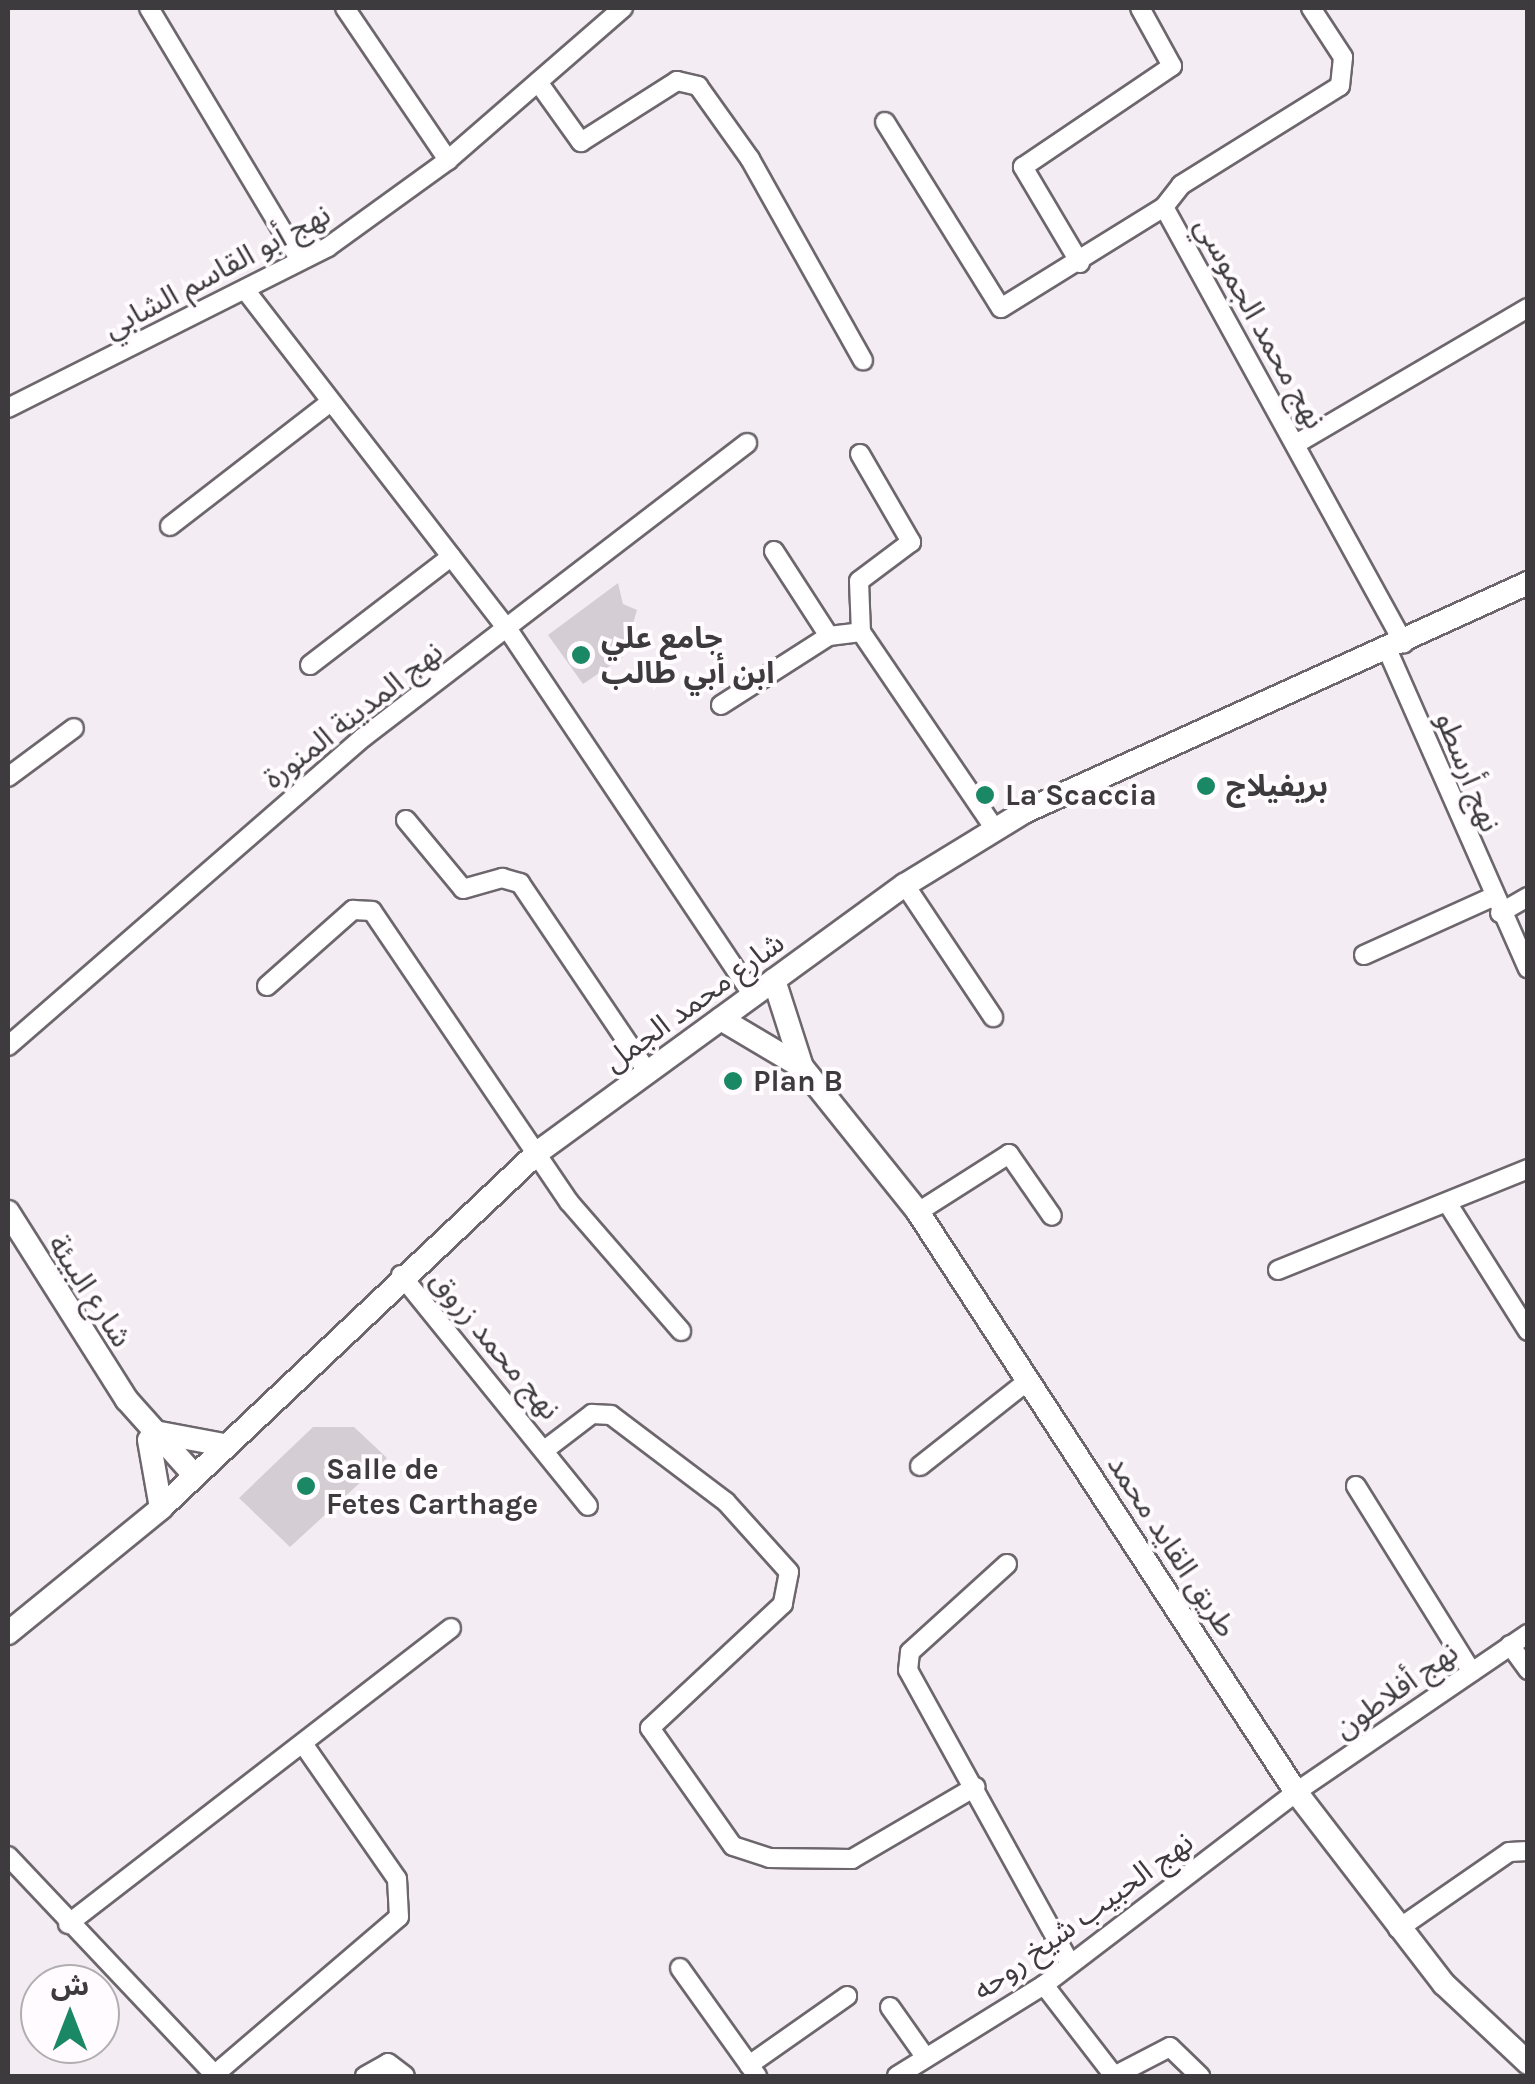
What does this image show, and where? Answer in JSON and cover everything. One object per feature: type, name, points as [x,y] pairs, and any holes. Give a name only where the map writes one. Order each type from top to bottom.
[{"type":"street","points":[[345,8],[448,160]]},
{"type":"street","name":"نهج أبو القاسم الشابي","points":[[8,408],[246,291],[300,259],[448,160],[623,8]]},
{"type":"street","points":[[1080,262],[1024,167],[1172,66],[1140,8]]},
{"type":"street","points":[[1164,207],[1181,185],[1340,86],[1343,57],[1312,8]]},
{"type":"street","points":[[153,9],[300,259]]},
{"type":"street","points":[[538,82],[581,142],[604,136],[676,81],[698,86],[750,159],[863,360]]},
{"type":"street","name":"نهج محمد الجموسي","points":[[885,122],[993,306],[1009,307],[1164,207],[1296,444],[1396,646]]},
{"type":"street","points":[[246,291],[509,631],[753,995]]},
{"type":"street","points":[[1296,444],[1528,308]]},
{"type":"street","points":[[170,526],[329,402]]},
{"type":"street","name":"نهج المدينة المنورة","points":[[8,1046],[216,858],[747,444]]},
{"type":"street","points":[[860,454],[911,542],[858,582],[862,632],[994,828]]},
{"type":"street","points":[[774,551],[829,636]]},
{"type":"street","points":[[310,665],[451,556]]},
{"type":"street","name":"شارع محمد الجمل","points":[[8,1633],[160,1508],[401,1275],[537,1153],[905,885],[994,828],[1528,584]]},
{"type":"street","points":[[721,705],[829,636],[862,632]]},
{"type":"street","name":"نهج أرسطو","points":[[1396,646],[1495,905],[1528,968]]},
{"type":"street","points":[[8,776],[74,728]]},
{"type":"street","points":[[406,820],[463,889],[502,878],[520,884],[648,1073]]},
{"type":"street","points":[[905,885],[993,1017]]},
{"type":"street","points":[[1364,955],[1528,896]]},
{"type":"street","points":[[267,986],[353,910],[372,910],[537,1153],[681,1331]]},
{"type":"street","name":"طريق القايد محمد","points":[[774,980],[802,1067]]},
{"type":"street","name":"طريق القايد محمد","points":[[721,1019],[802,1067],[918,1212],[1296,1792],[1398,1929],[1518,2046],[1528,2063]]},
{"type":"street","points":[[918,1212],[1009,1154],[1052,1216]]},
{"type":"street","points":[[1278,1270],[1528,1169]]},
{"type":"street","points":[[1448,1204],[1528,1332]]},
{"type":"street","name":"شارع البيئة","points":[[8,1212],[127,1400],[189,1480]]},
{"type":"street","name":"نهج محمد زروق","points":[[401,1275],[588,1506]]},
{"type":"street","points":[[920,1466],[1029,1380]]},
{"type":"street","name":"نهج محمد زروق","points":[[546,1450],[592,1414],[612,1415],[726,1502],[789,1572],[783,1604],[650,1728],[723,1837],[769,1858],[852,1858],[975,1787]]},
{"type":"street","points":[[160,1508],[151,1435],[181,1444],[224,1445]]},
{"type":"street","points":[[1356,1486],[1472,1672]]},
{"type":"street","points":[[1007,1564],[908,1661],[1070,1964]]},
{"type":"street","points":[[68,1924],[451,1628]]},
{"type":"street","name":"نهج أفلاطون","points":[[1296,1792],[1528,1634]]},
{"type":"street","points":[[1510,1645],[1528,1670]]},
{"type":"street","points":[[8,1856],[215,2076],[399,1917],[397,1879],[303,1744]]},
{"type":"street","name":"نهج الحبيب شيخ روحه","points":[[897,2076],[1044,1984],[1296,1792]]},
{"type":"street","points":[[1398,1929],[1509,1852],[1528,1850]]},
{"type":"street","points":[[680,1968],[753,2071],[847,1996]]},
{"type":"street","points":[[1044,1984],[1114,2076],[1170,2046],[1200,2076]]},
{"type":"street","points":[[890,2007],[926,2058]]},
{"type":"street","points":[[365,2076],[388,2063],[405,2076]]},
{"type":"building","points":[[618,583],[623,604],[637,610],[623,657],[583,684],[548,635]]},
{"type":"building","points":[[313,1427],[354,1427],[387,1458],[290,1547],[239,1498]]},
{"type":"place","name":"جامع علي ابن أبي طالب","points":[[581,655]]},
{"type":"place","name":"بريفيلاج","points":[[1206,786]]},
{"type":"place","name":"La Scaccia","points":[[985,795]]},
{"type":"place","name":"Plan B","points":[[733,1081]]},
{"type":"place","name":"Salle de Fetes Carthage","points":[[306,1486]]}]
